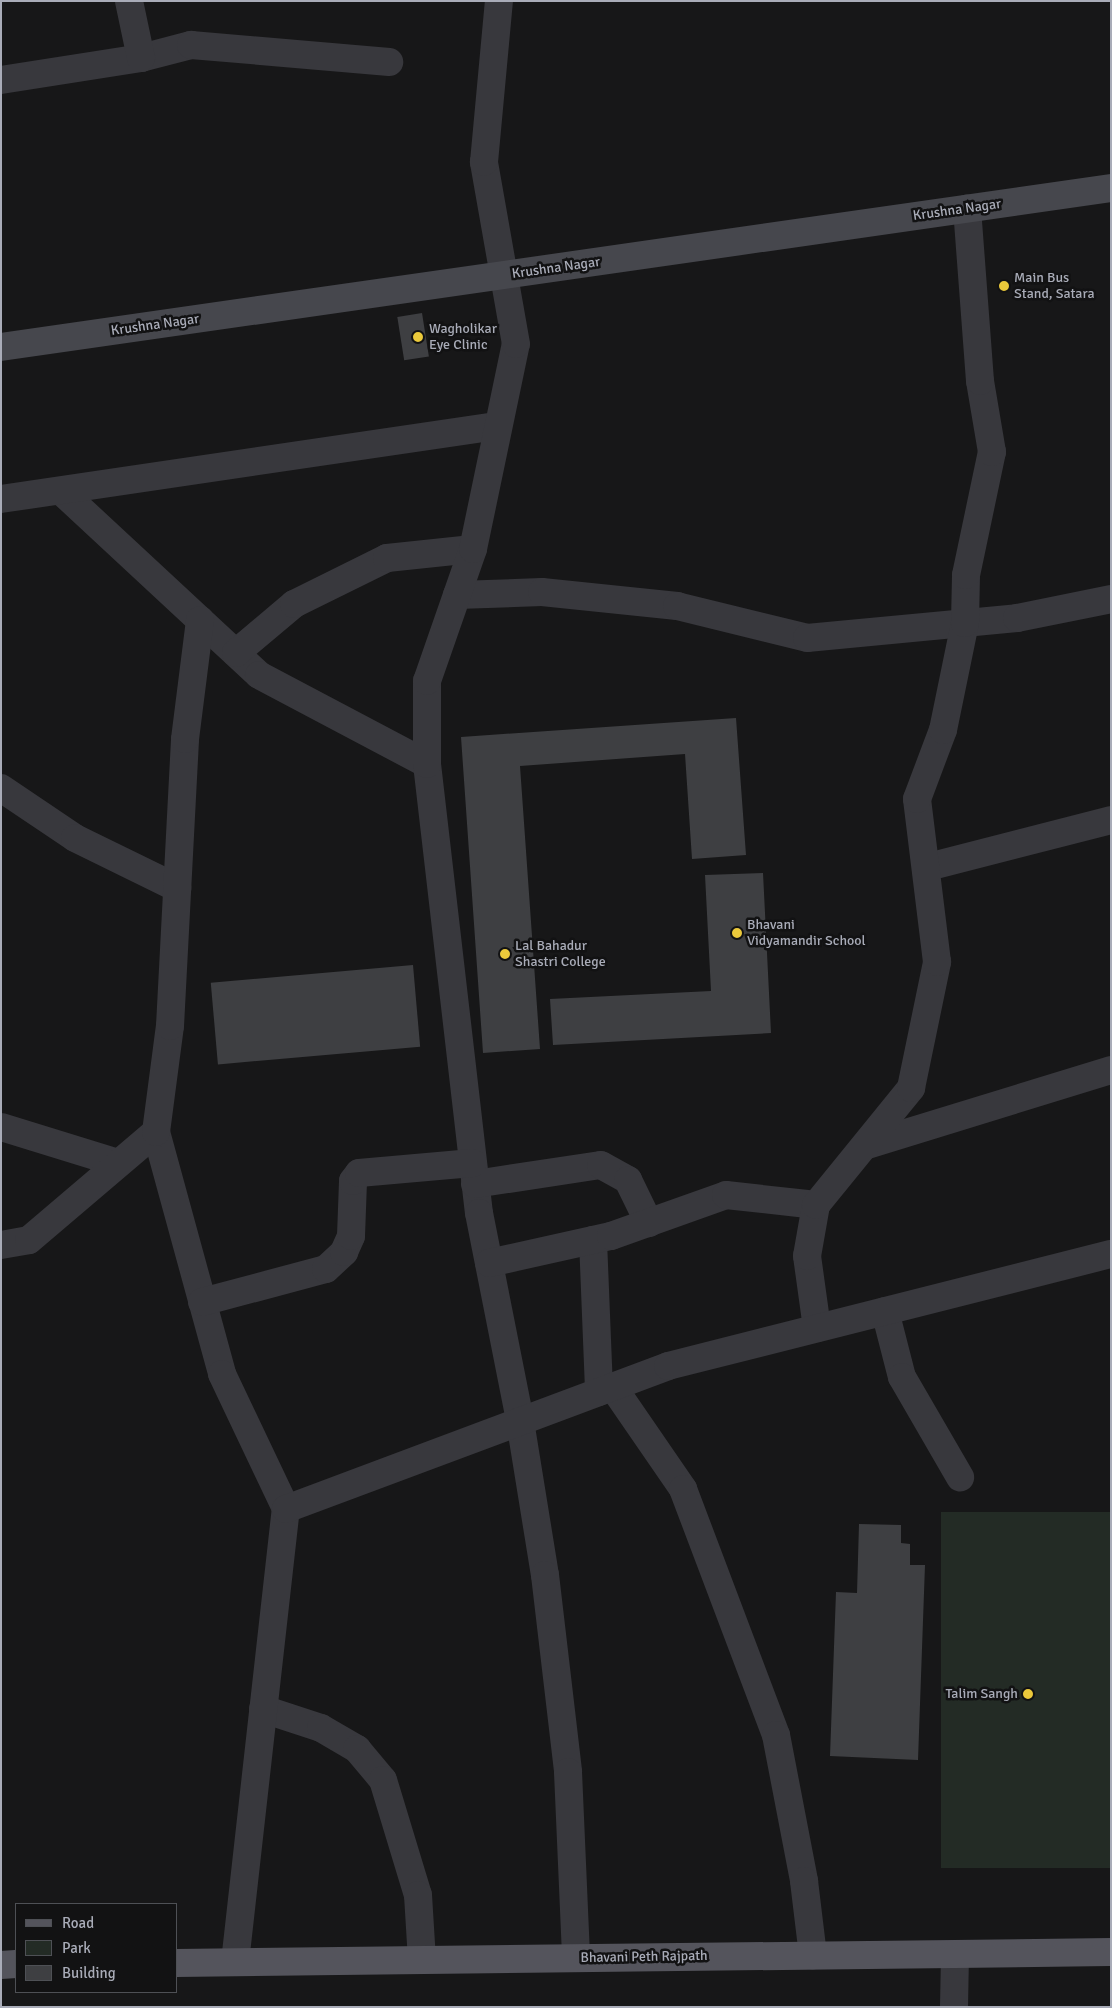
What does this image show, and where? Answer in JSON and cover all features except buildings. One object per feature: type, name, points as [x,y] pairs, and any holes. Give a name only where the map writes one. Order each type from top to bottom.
[{"type":"main road","name":"Krushna Nagar","points":[[1,347],[1111,188]]},
{"type":"main road","name":"Bhavani Peth Rajpath","points":[[178,1963],[1111,1952]]},
{"type":"main road","points":[[1,1965],[15,1964]]},
{"type":"street","points":[[129,1],[141,58]]},
{"type":"street","points":[[499,1],[484,162],[516,344],[496,426],[473,549],[427,681],[427,764],[474,1173],[489,1263],[520,1421],[545,1575],[568,1772],[576,1958]]},
{"type":"street","points":[[1,80],[141,58],[190,45],[389,62]]},
{"type":"street","points":[[818,1328],[807,1256],[816,1205],[868,1145],[911,1088],[937,962],[928,867],[917,799],[943,730],[965,623],[966,575],[992,452],[980,381],[967,208]]},
{"type":"street","points":[[1,499],[60,492],[496,426]]},
{"type":"street","points":[[60,492],[259,675],[427,764]]},
{"type":"street","points":[[236,653],[294,604],[387,558],[473,549]]},
{"type":"street","points":[[457,595],[542,592],[677,606],[807,638],[1017,618],[1111,599]]},
{"type":"street","points":[[200,620],[185,739],[170,1026],[156,1132],[222,1374],[286,1509],[235,1962]]},
{"type":"street","points":[[1,788],[75,838],[177,888]]},
{"type":"street","points":[[928,867],[1111,820]]},
{"type":"street","points":[[868,1145],[1111,1070]]},
{"type":"street","points":[[1,1127],[118,1164]]},
{"type":"street","points":[[1,1245],[29,1240],[156,1132]]},
{"type":"street","points":[[202,1302],[326,1269],[344,1252],[351,1236],[353,1181],[359,1173],[474,1173],[601,1165],[628,1180],[649,1223]]},
{"type":"street","points":[[489,1263],[593,1240],[649,1223],[726,1195],[816,1205]]},
{"type":"street","points":[[593,1240],[606,1389],[683,1488],[776,1735],[804,1881],[813,1955]]},
{"type":"street","points":[[286,1509],[668,1366],[1111,1254]]},
{"type":"street","points":[[885,1311],[902,1377],[960,1477]]},
{"type":"street","points":[[263,1709],[321,1728],[356,1749],[383,1780],[418,1895],[422,1960]]},
{"type":"street","points":[[954,2007],[955,1954]]},
{"type":"green space","name":"Talim Sangh","points":[[941,1512],[1111,1512],[1111,1868],[941,1868]]},
{"type":"place","name":"Main Bus Stand, Satara","points":[[1004,286]]},
{"type":"place","name":"Wagholikar Eye Clinic","points":[[418,337]]},
{"type":"place","name":"Bhavani Vidyamandir School","points":[[737,933]]},
{"type":"place","name":"Lal Bahadur Shastri College","points":[[505,954]]},
{"type":"place","name":"Talim Sangh","points":[[1028,1694]]}]
